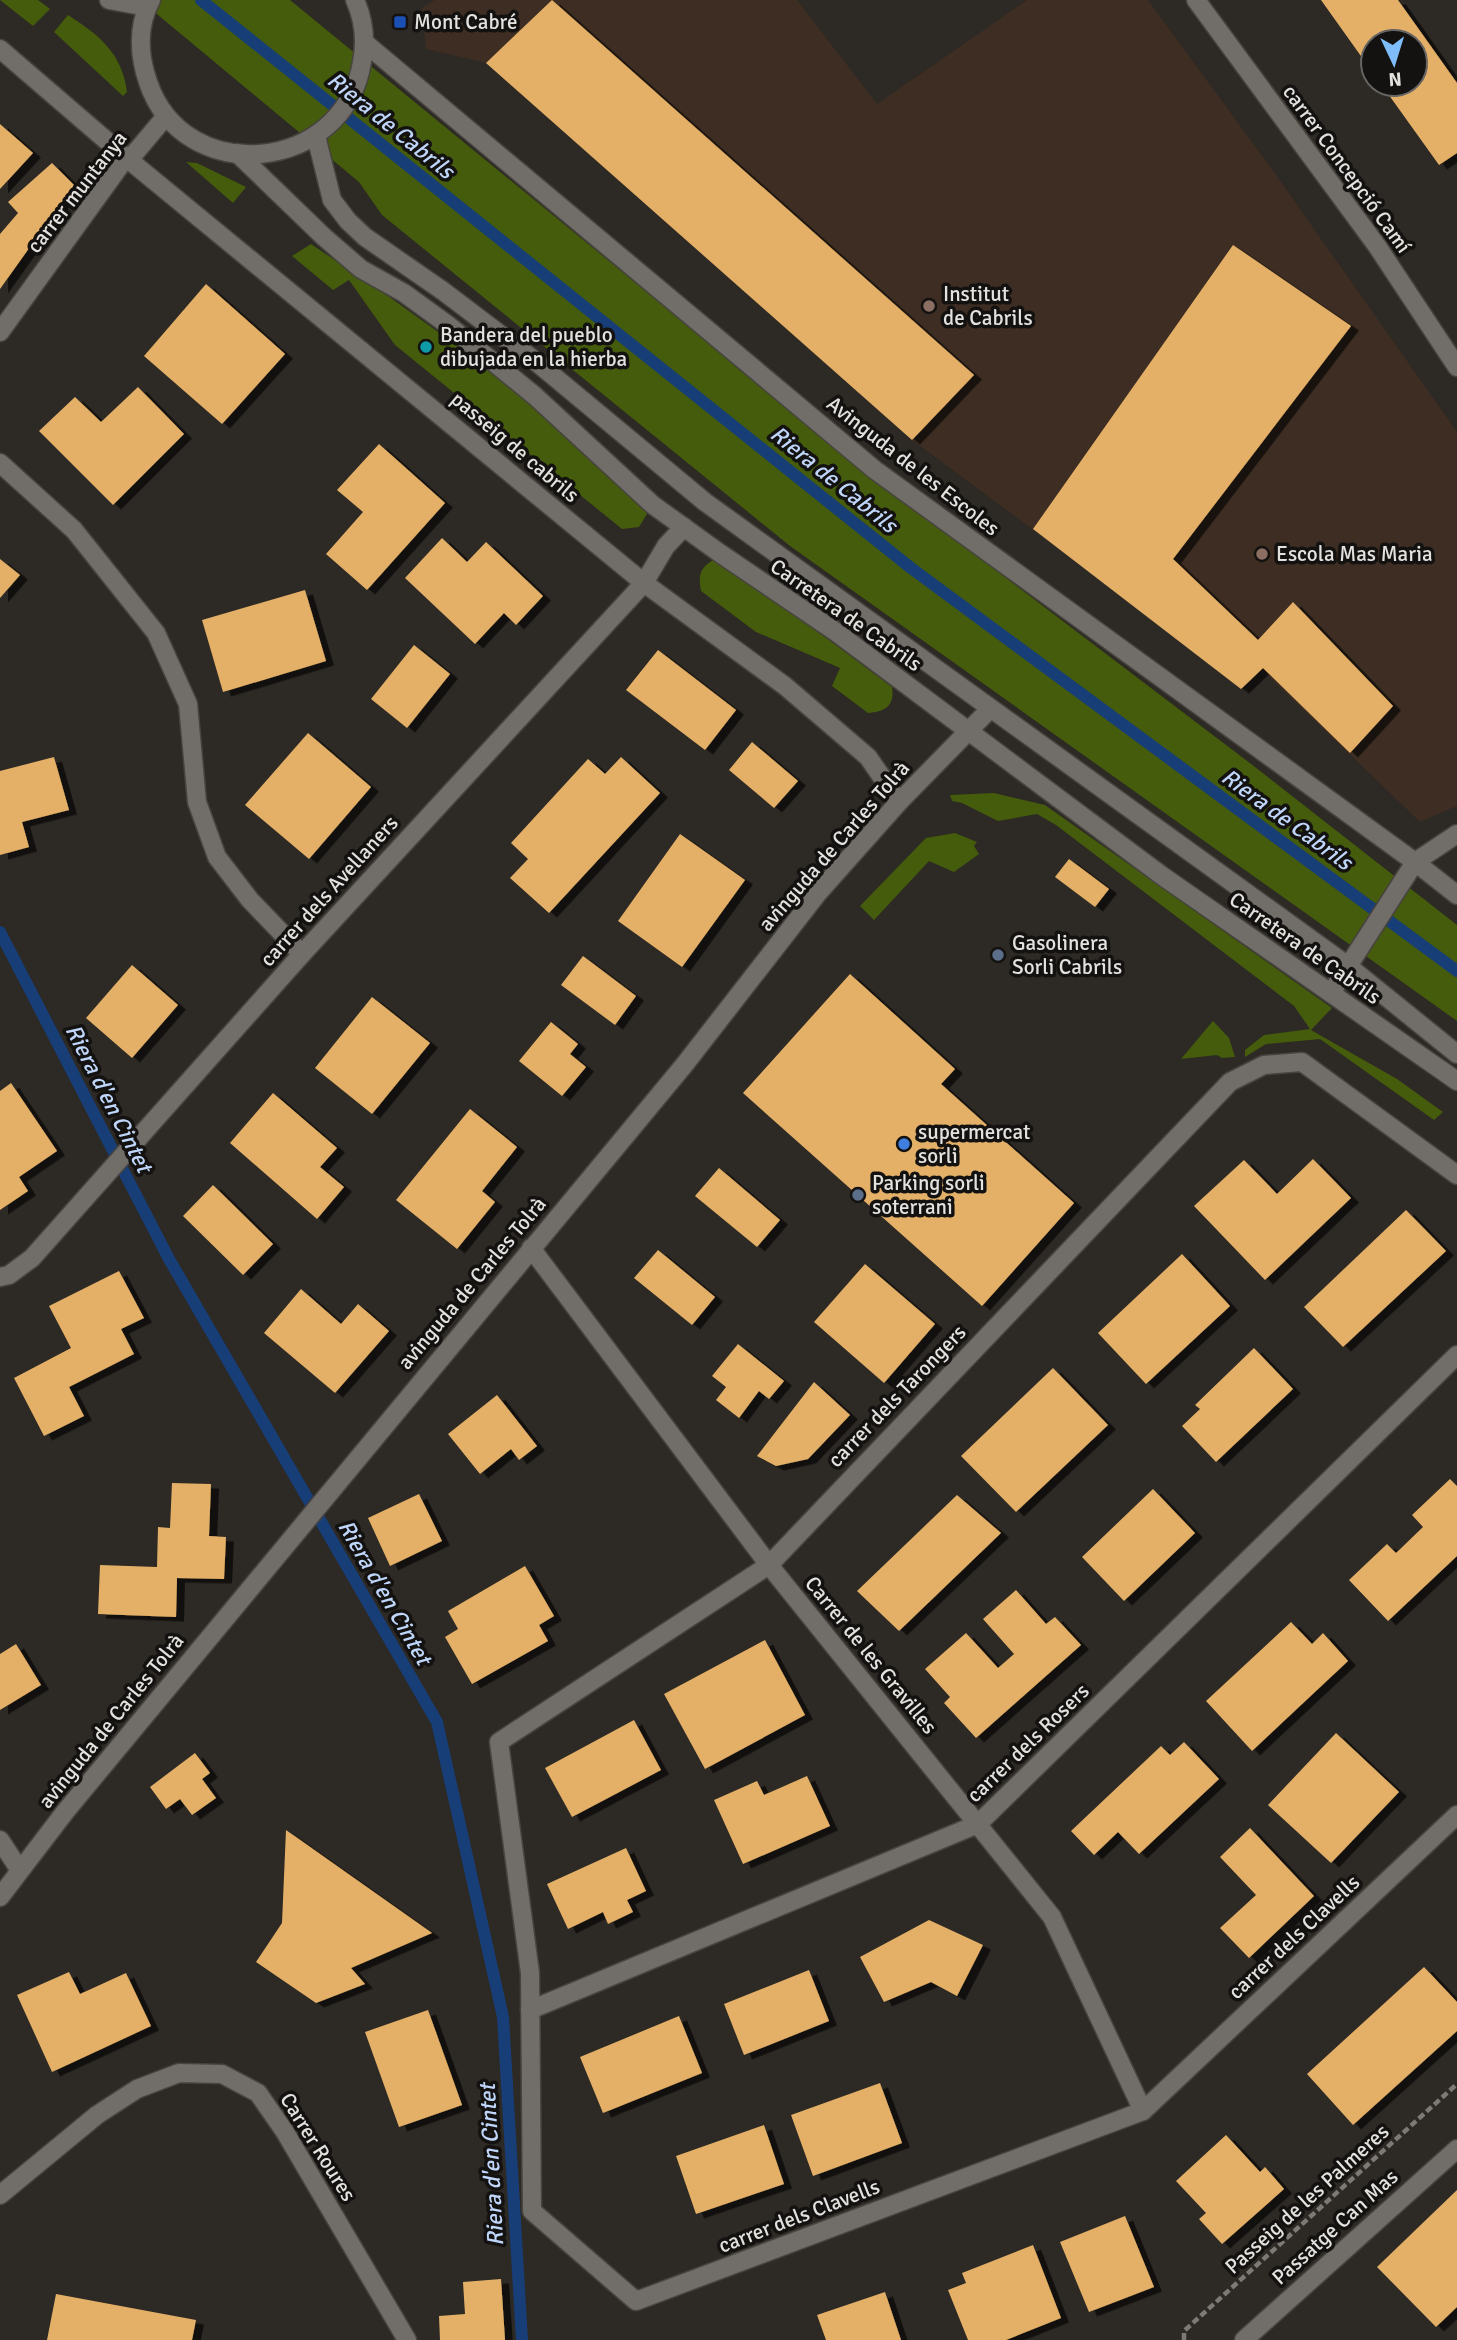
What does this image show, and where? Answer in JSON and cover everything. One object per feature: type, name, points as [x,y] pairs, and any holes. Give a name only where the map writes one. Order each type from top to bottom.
[{"type":"street","points":[[109,0],[149,4],[141,35],[142,64],[151,91],[166,116],[191,137],[222,151],[254,155],[287,150],[316,136],[343,111],[359,79],[365,43],[360,10],[355,0]]},
{"type":"street","name":"carrer Concepció Camí","points":[[1196,0],[1377,246],[1457,367]]},
{"type":"street","name":"Avinguda de les Escoles","points":[[365,43],[875,470],[1457,895]]},
{"type":"street","name":"passeig de cabrils","points":[[0,49],[130,160],[644,583],[785,686],[867,757],[899,802]]},
{"type":"street","name":"carrer muntanya","points":[[0,332],[122,163],[130,160],[166,116]]},
{"type":"street","name":"Carretera de Cabrils","points":[[316,136],[332,200],[365,237],[443,291],[534,360],[705,502],[990,709],[1352,960],[1457,1054]]},
{"type":"street","name":"Carretera de Cabrils","points":[[237,153],[361,269],[404,293],[448,325],[535,396],[653,505],[836,632],[1161,874],[1457,1081]]},
{"type":"street","points":[[0,463],[74,530],[156,633],[188,704],[197,802],[217,857],[250,900],[302,954]]},
{"type":"street","name":"carrer dels Avellaners","points":[[0,1276],[9,1275],[32,1258],[302,954],[644,583],[666,546],[684,527]]},
{"type":"street","name":"avinguda de Carles Tolrà","points":[[0,1897],[19,1869],[685,1064],[818,893],[899,802],[990,709]]},
{"type":"street","points":[[1331,993],[1415,862],[1457,834]]},
{"type":"street","name":"carrer dels Tarongers","points":[[499,1742],[769,1564],[1230,1082],[1264,1065],[1302,1062],[1457,1175]]},
{"type":"street","name":"Carrer de les Gravilles","points":[[531,1248],[769,1564],[1052,1917],[1143,2111]]},
{"type":"street","name":"carrer dels Rosers","points":[[530,2010],[978,1824],[1457,1355]]},
{"type":"street","name":"carrer dels Clavells","points":[[499,1742],[530,1973],[532,2211],[636,2301],[1143,2111],[1457,1815]]},
{"type":"street","points":[[0,1840],[19,1869]]},
{"type":"street","name":"Carrer Roures","points":[[0,2195],[97,2115],[137,2089],[179,2073],[222,2074],[258,2093],[407,2340]]},
{"type":"street","name":"Passatge Can Mas","points":[[1244,2340],[1457,2149]]},
{"type":"path","name":"Passeig de les Palmeres","points":[[1184,2340],[1184,2332],[1457,2084]]},
{"type":"shaded area","points":[[435,0],[797,0],[877,104],[1027,0],[1148,0],[1274,172],[1457,432],[1457,806],[1420,822],[1261,669],[1257,667],[1244,686],[912,440],[486,63],[426,49],[422,8]]},
{"type":"green space","points":[[0,0],[38,0],[50,9],[33,26]]},
{"type":"green space","points":[[140,0],[290,0],[873,477],[1255,767],[1457,925],[1457,1021],[790,546],[382,215],[359,182]]},
{"type":"green space","points":[[68,15],[99,38],[114,56],[124,78],[127,92],[123,96],[54,32]]},
{"type":"green space","points":[[186,162],[197,163],[246,187],[233,203]]},
{"type":"green space","points":[[311,244],[480,362],[640,499],[647,514],[639,527],[622,529],[395,345],[349,280],[333,290],[292,256]]},
{"type":"green space","points":[[713,560],[726,563],[892,687],[892,699],[888,706],[868,713],[832,686],[840,668],[756,632],[701,591],[701,572]]},
{"type":"green space","points":[[994,793],[1045,805],[1332,1008],[1311,1030],[1397,1079],[1443,1112],[1434,1120],[1320,1039],[1266,1044],[1245,1057],[1245,1050],[1264,1035],[1310,1029],[1294,1006],[1056,825],[1037,814],[998,821],[962,803],[952,801],[950,795]]},
{"type":"green space","points":[[955,833],[977,842],[974,846],[979,854],[954,872],[929,861],[874,920],[860,906],[926,838]]},
{"type":"green space","points":[[1213,1021],[1229,1038],[1235,1057],[1222,1058],[1217,1055],[1181,1059]]},
{"type":"building","points":[[552,0],[974,375],[912,440],[486,63]]},
{"type":"building","points":[[1321,0],[1398,0],[1418,28],[1359,28],[1359,53]]},
{"type":"building","points":[[1429,44],[1457,83],[1457,153],[1439,165],[1391,98],[1429,98]]},
{"type":"building","points":[[0,124],[33,153],[0,189]]},
{"type":"building","points":[[52,163],[74,185],[0,289],[0,234],[18,213],[8,202]]},
{"type":"building","points":[[1233,245],[1351,326],[1173,559],[1258,640],[1293,602],[1393,706],[1350,753],[1263,668],[1241,689],[1033,529]]},
{"type":"building","points":[[206,284],[285,354],[222,424],[144,356]]},
{"type":"building","points":[[138,387],[184,434],[113,505],[39,431],[75,397],[101,422]]},
{"type":"building","points":[[379,444],[445,503],[367,590],[326,554],[363,512],[337,490]]},
{"type":"building","points":[[442,538],[467,562],[486,542],[543,596],[516,625],[504,613],[475,644],[405,578]]},
{"type":"building","points":[[0,559],[20,575],[0,598]]},
{"type":"building","points":[[305,590],[326,661],[223,692],[202,620]]},
{"type":"building","points":[[414,645],[450,674],[407,728],[371,699]]},
{"type":"building","points":[[658,650],[736,710],[705,750],[626,690]]},
{"type":"building","points":[[308,733],[371,787],[309,859],[245,805]]},
{"type":"building","points":[[752,742],[798,781],[774,808],[729,770]]},
{"type":"building","points":[[54,757],[69,810],[22,822],[29,847],[0,855],[0,771]]},
{"type":"building","points":[[621,757],[660,793],[549,913],[510,878],[528,859],[511,843],[588,759],[605,774]]},
{"type":"building","points":[[680,834],[745,880],[682,967],[618,921]]},
{"type":"building","points":[[1069,859],[1109,889],[1095,907],[1055,877]]},
{"type":"building","points":[[583,956],[636,996],[615,1025],[561,985]]},
{"type":"building","points":[[132,965],[178,1005],[132,1058],[86,1018]]},
{"type":"building","name":"supermercat sorli","points":[[850,974],[955,1069],[941,1084],[1074,1203],[982,1306],[743,1093]]},
{"type":"building","points":[[372,997],[430,1043],[372,1114],[315,1068]]},
{"type":"building","points":[[551,1022],[578,1044],[570,1054],[586,1067],[562,1096],[519,1061]]},
{"type":"building","points":[[11,1083],[57,1151],[19,1177],[28,1191],[0,1210],[0,1091]]},
{"type":"building","points":[[273,1093],[337,1148],[320,1167],[344,1187],[317,1219],[230,1143]]},
{"type":"building","points":[[470,1109],[517,1147],[482,1191],[495,1202],[457,1249],[396,1200]]},
{"type":"building","points":[[1313,1159],[1351,1198],[1265,1280],[1194,1206],[1244,1160],[1277,1194]]},
{"type":"building","points":[[719,1168],[780,1220],[757,1247],[695,1196]]},
{"type":"building","points":[[213,1185],[273,1244],[243,1275],[183,1216]]},
{"type":"building","points":[[1406,1210],[1446,1251],[1343,1347],[1304,1307]]},
{"type":"building","points":[[658,1250],[715,1297],[692,1325],[634,1278]]},
{"type":"building","points":[[1182,1254],[1230,1306],[1146,1384],[1098,1333]]},
{"type":"building","points":[[865,1264],[935,1324],[884,1383],[814,1322]]},
{"type":"building","points":[[119,1271],[144,1318],[121,1329],[134,1354],[69,1387],[84,1416],[44,1436],[14,1378],[71,1348],[49,1306]]},
{"type":"building","points":[[301,1289],[341,1324],[358,1304],[389,1331],[335,1393],[264,1333]]},
{"type":"building","points":[[738,1344],[784,1381],[769,1399],[759,1391],[739,1418],[716,1400],[726,1387],[712,1376]]},
{"type":"building","points":[[1254,1348],[1293,1389],[1216,1462],[1182,1426],[1200,1409],[1195,1405]]},
{"type":"building","points":[[1053,1368],[1108,1425],[1016,1512],[961,1456]]},
{"type":"building","points":[[814,1382],[850,1415],[808,1459],[776,1466],[757,1456]]},
{"type":"building","points":[[497,1395],[537,1446],[519,1460],[511,1449],[480,1474],[448,1434]]},
{"type":"building","points":[[1450,1479],[1457,1486],[1457,1556],[1388,1621],[1349,1580],[1387,1544],[1396,1553],[1423,1527],[1412,1515]]},
{"type":"building","points":[[172,1483],[211,1484],[209,1536],[226,1537],[224,1579],[177,1578],[176,1617],[98,1614],[100,1565],[157,1567],[158,1527],[170,1528]]},
{"type":"building","points":[[1153,1489],[1195,1533],[1124,1601],[1082,1557]]},
{"type":"building","points":[[419,1494],[442,1541],[390,1566],[368,1518]]},
{"type":"building","points":[[957,1495],[1001,1533],[899,1631],[857,1591]]},
{"type":"building","points":[[525,1566],[554,1616],[539,1625],[548,1641],[472,1684],[445,1637],[458,1629],[448,1611]]},
{"type":"building","points":[[1016,1590],[1046,1624],[1055,1617],[1081,1645],[976,1738],[944,1703],[950,1697],[925,1669],[966,1633],[998,1668],[1014,1654],[983,1619]]},
{"type":"building","points":[[1291,1622],[1312,1644],[1323,1633],[1348,1661],[1252,1751],[1206,1701]]},
{"type":"building","points":[[765,1640],[805,1715],[705,1769],[664,1694]]},
{"type":"building","points":[[16,1644],[41,1685],[0,1710],[0,1654]]},
{"type":"building","points":[[634,1720],[661,1770],[572,1817],[545,1768]]},
{"type":"building","points":[[1336,1733],[1399,1792],[1331,1863],[1268,1805]]},
{"type":"building","points":[[1184,1742],[1219,1779],[1139,1854],[1118,1832],[1094,1855],[1071,1831],[1161,1746],[1170,1755]]},
{"type":"building","points":[[195,1753],[210,1773],[202,1779],[216,1798],[192,1815],[180,1799],[166,1809],[150,1787]]},
{"type":"building","points":[[807,1776],[830,1826],[743,1864],[714,1800],[757,1781],[764,1795]]},
{"type":"building","points":[[1250,1828],[1314,1896],[1249,1958],[1220,1928],[1256,1895],[1220,1857]]},
{"type":"building","points":[[286,1830],[432,1933],[351,1968],[365,1984],[316,2003],[256,1962],[282,1923]]},
{"type":"building","points":[[626,1848],[646,1891],[627,1900],[633,1912],[608,1924],[603,1912],[568,1929],[547,1884]]},
{"type":"building","points":[[929,1920],[983,1945],[957,1996],[931,1982],[884,2002],[860,1957]]},
{"type":"building","points":[[1424,1967],[1457,2002],[1457,2031],[1353,2125],[1307,2074]]},
{"type":"building","points":[[809,1970],[829,2021],[744,2055],[724,2004]]},
{"type":"building","points":[[69,1972],[80,1994],[126,1973],[151,2026],[52,2072],[17,1995]]},
{"type":"building","points":[[428,2010],[462,2105],[399,2127],[365,2032]]},
{"type":"building","points":[[679,2016],[702,2073],[603,2113],[580,2057]]},
{"type":"building","points":[[880,2083],[902,2143],[813,2176],[791,2115]]},
{"type":"building","points":[[764,2125],[784,2184],[696,2214],[676,2156]]},
{"type":"building","points":[[1226,2135],[1260,2172],[1265,2167],[1284,2189],[1222,2244],[1199,2219],[1206,2213],[1176,2181]]},
{"type":"building","points":[[1457,2190],[1457,2307],[1436,2327],[1377,2267]]},
{"type":"building","points":[[1125,2216],[1154,2287],[1089,2312],[1060,2242]]},
{"type":"building","points":[[1033,2245],[1061,2318],[1006,2340],[968,2340],[948,2290],[966,2283],[962,2273]]},
{"type":"building","points":[[501,2279],[505,2340],[440,2340],[439,2316],[465,2314],[463,2282]]},
{"type":"building","points":[[885,2292],[901,2340],[826,2340],[817,2315]]},
{"type":"building","points":[[56,2294],[196,2320],[192,2340],[47,2340]]},
{"type":"waterway","name":"Riera de Cabrils","points":[[201,0],[911,568],[1457,971]]},
{"type":"waterway","name":"Riera d'en Cintet","points":[[0,932],[169,1259],[437,1722],[503,2017],[522,2340]]},
{"type":"place","name":"Mont Cabré","points":[[400,22]]},
{"type":"place","name":"Institut de Cabrils","points":[[929,306]]},
{"type":"place","name":"Bandera del pueblo dibujada en la hierba","points":[[426,347]]},
{"type":"place","name":"Escola Mas Maria","points":[[1262,554]]},
{"type":"place","name":"Gasolinera Sorli Cabrils","points":[[998,955]]},
{"type":"place","name":"supermercat sorli","points":[[904,1144]]},
{"type":"place","name":"Parking sorli soterrani","points":[[858,1195]]}]
